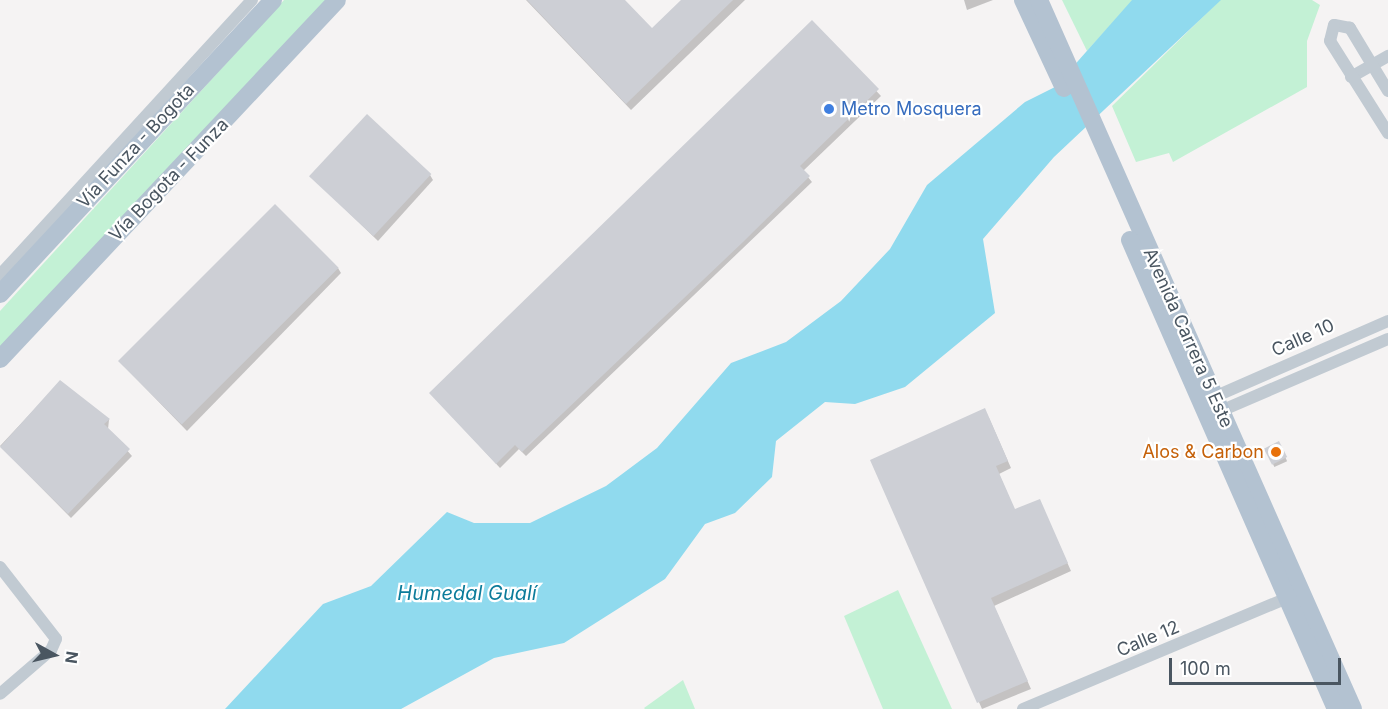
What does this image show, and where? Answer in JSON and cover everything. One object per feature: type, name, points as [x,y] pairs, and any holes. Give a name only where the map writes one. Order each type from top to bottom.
[{"type":"main road","name":"Vía Funza - Bogota","points":[[0,294],[273,0]]},
{"type":"main road","name":"Vía Bogota - Funza","points":[[0,359],[337,0]]},
{"type":"main road","name":"Avenida Carrera 5 Este","points":[[1023,0],[1058,58]]},
{"type":"main road","name":"Avenida Carrera 5 Este","points":[[1039,0],[1058,58],[1093,140],[1219,406],[1353,709]]},
{"type":"main road","name":"Avenida Carrera 5 Este","points":[[1219,406],[1285,599],[1336,709]]},
{"type":"street","name":"Vía Funza - Bogota","points":[[0,275],[252,0]]},
{"type":"street","points":[[1388,91],[1350,28],[1334,25],[1330,41],[1388,133]]},
{"type":"street","points":[[1351,77],[1388,56]]},
{"type":"street","name":"Calle 10","points":[[1219,406],[1232,389],[1388,321]]},
{"type":"street","name":"Calle 10","points":[[1219,406],[1388,339]]},
{"type":"street","points":[[1219,406],[1232,389]]},
{"type":"street","points":[[0,567],[56,639],[51,650],[0,694]]},
{"type":"street","name":"Calle 12","points":[[1023,709],[1285,599]]},
{"type":"green space","points":[[284,0],[327,0],[0,351],[0,311]]},
{"type":"green space","points":[[1062,0],[1133,0],[1087,51]]},
{"type":"green space","points":[[1220,0],[1312,0],[1320,5],[1307,41],[1307,87],[1173,162],[1169,153],[1136,162],[1112,106]]},
{"type":"green space","points":[[898,590],[952,709],[883,709],[844,616]]},
{"type":"green space","points":[[683,680],[695,709],[644,708]]},
{"type":"water","name":"Humedal Gualí","points":[[1132,0],[1221,0],[1054,157],[983,239],[995,313],[905,387],[855,404],[825,402],[776,441],[772,477],[735,513],[705,524],[665,579],[564,643],[494,658],[401,709],[225,709],[323,604],[371,586],[447,512],[474,523],[530,523],[606,486],[657,448],[731,363],[786,342],[841,301],[890,249],[927,185],[1025,102],[1055,87]]},
{"type":"building","points":[[527,0],[625,0],[652,28],[681,0],[733,0],[626,104]]},
{"type":"building","points":[[812,20],[879,89],[800,166],[810,176],[743,242],[522,452],[515,445],[496,464],[429,393]]},
{"type":"building","points":[[367,114],[431,174],[373,236],[309,176]]},
{"type":"building","points":[[275,204],[339,268],[182,425],[118,361]]},
{"type":"building","points":[[60,380],[110,419],[104,424],[130,449],[68,514],[0,447]]},
{"type":"building","points":[[985,408],[1008,461],[996,466],[1015,509],[1040,499],[1068,563],[991,598],[1028,681],[977,703],[870,460]]},
{"type":"building","name":"Alos & Carbon","points":[[1279,441],[1287,457],[1272,465],[1264,449]]},
{"type":"place","name":"Metro Mosquera","points":[[829,109]]},
{"type":"place","name":"Alos & Carbon","points":[[1276,452]]}]
